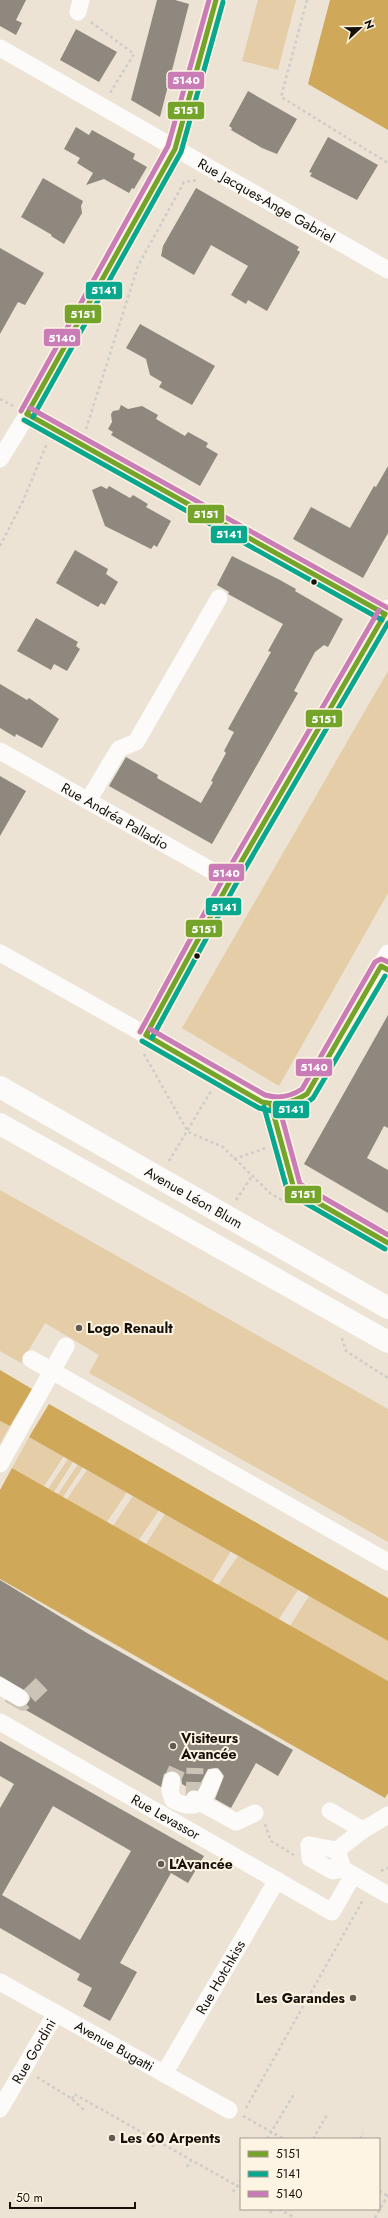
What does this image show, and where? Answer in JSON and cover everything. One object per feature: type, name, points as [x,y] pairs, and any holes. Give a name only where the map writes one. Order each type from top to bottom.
[{"type":"main road","name":"Avenue Léon Blum","points":[[0,1088],[388,1308]]},
{"type":"main road","points":[[0,1124],[388,1342]]},
{"type":"street","points":[[0,460],[41,393],[174,149],[216,0]]},
{"type":"street","name":"Rue Jacques-Ange Gabriel","points":[[0,48],[102,105],[174,149],[208,166],[388,270]]},
{"type":"street","points":[[28,414],[387,611],[230,881],[146,1035]]},
{"type":"street","points":[[88,801],[119,749],[136,742],[219,598]]},
{"type":"street","name":"Rue Andréa Palladio","points":[[0,751],[230,881]]},
{"type":"street","points":[[0,953],[146,1035],[216,1085],[271,1105],[291,1103],[307,1094],[386,963]]},
{"type":"street","points":[[271,1105],[294,1189],[388,1243]]},
{"type":"street","points":[[0,1464],[66,1346]]},
{"type":"street","points":[[31,1359],[388,1562]]},
{"type":"street","points":[[0,1686],[20,1698]]},
{"type":"street","name":"Rue Levassor","points":[[0,1722],[332,1912],[348,1872]]},
{"type":"street","points":[[172,1780],[170,1790],[173,1800],[184,1806],[194,1805],[202,1801],[214,1777]]},
{"type":"street","points":[[194,1799],[236,1822],[255,1813]]},
{"type":"street","points":[[330,1812],[363,1830]]},
{"type":"street","points":[[388,1815],[363,1830],[337,1850],[309,1845],[317,1856],[388,1895]]},
{"type":"street","points":[[388,1815],[386,1824],[388,1832]]},
{"type":"street","points":[[337,1850],[348,1872]]},
{"type":"street","name":"Rue Hotchkiss","points":[[164,2074],[277,1880]]},
{"type":"street","name":"Avenue Bugatti","points":[[0,1982],[229,2110]]},
{"type":"street","name":"Rue Gordini","points":[[0,2109],[56,2013]]},
{"type":"path","points":[[307,0],[281,97],[388,163]]},
{"type":"path","points":[[80,6],[134,54],[102,105]]},
{"type":"path","points":[[82,443],[138,266],[184,182],[204,179],[208,166]]},
{"type":"path","points":[[0,546],[23,501],[43,448],[56,429]]},
{"type":"path","points":[[144,1054],[188,1132],[223,1147],[272,1194]]},
{"type":"path","points":[[170,1161],[216,1085]]},
{"type":"path","points":[[234,1159],[269,1147]]},
{"type":"path","points":[[236,1200],[252,1176]]},
{"type":"path","points":[[341,1332],[346,1351],[388,1378]]},
{"type":"path","points":[[282,2138],[242,2116],[366,1895]]},
{"type":"path","points":[[24,2067],[72,2099],[84,2110]]},
{"type":"path","points":[[72,2099],[74,2094],[240,2188]]},
{"type":"path","points":[[268,2138],[294,2094]]},
{"type":"path","points":[[314,2138],[328,2113]]},
{"type":"path","points":[[361,2138],[364,2133]]},
{"type":"path","points":[[152,2147],[156,2140]]},
{"type":"path","points":[[187,2167],[191,2160]]},
{"type":"path","points":[[233,2192],[240,2182]]},
{"type":"path","points":[[380,2209],[388,2195]]},
{"type":"path","points":[[281,2210],[294,2218]]},
{"type":"shaded area","points":[[258,0],[296,0],[278,70],[242,61]]},
{"type":"shaded area","points":[[330,0],[388,0],[388,130],[308,84]]},
{"type":"shaded area","points":[[388,671],[388,893],[279,1086],[182,1028]]},
{"type":"shaded area","points":[[0,1190],[388,1409],[388,1542],[89,1373],[99,1355],[45,1323],[21,1363],[0,1351]]},
{"type":"shaded area","points":[[0,1370],[32,1389],[10,1426],[0,1421]]},
{"type":"shaded area","points":[[49,1404],[388,1598],[388,1641],[29,1437]]},
{"type":"shaded area","points":[[0,1421],[10,1426],[0,1444]]},
{"type":"shaded area","points":[[29,1437],[64,1456],[44,1486],[12,1468]]},
{"type":"shaded area","points":[[68,1459],[73,1462],[54,1492],[48,1489]]},
{"type":"shaded area","points":[[78,1464],[83,1467],[63,1497],[58,1494]]},
{"type":"shaded area","points":[[12,1468],[388,1681],[388,1793],[385,1798],[0,1579],[0,1490]]},
{"type":"shaded area","points":[[87,1470],[127,1492],[107,1522],[67,1499]]},
{"type":"shaded area","points":[[133,1496],[159,1510],[139,1540],[113,1526]]},
{"type":"shaded area","points":[[165,1514],[231,1551],[212,1582],[146,1544]]},
{"type":"shaded area","points":[[238,1556],[298,1590],[279,1619],[218,1585]]},
{"type":"shaded area","points":[[309,1596],[388,1641],[388,1681],[290,1626]]},
{"type":"building","points":[[0,0],[26,0],[16,20],[22,23],[16,35],[0,26]]},
{"type":"building","points":[[157,0],[175,0],[189,4],[160,117],[131,100]]},
{"type":"building","points":[[76,29],[117,52],[99,82],[60,60]]},
{"type":"building","points":[[248,91],[297,119],[277,154],[262,148],[231,130],[232,128],[229,126]]},
{"type":"building","points":[[76,127],[89,135],[92,130],[135,154],[133,159],[147,167],[134,189],[132,188],[129,193],[104,179],[86,185],[93,173],[77,163],[80,158],[64,149]]},
{"type":"building","points":[[328,137],[378,165],[357,200],[310,176],[312,173],[309,172]]},
{"type":"building","points":[[43,178],[83,201],[81,206],[82,213],[64,244],[51,236],[52,235],[21,217]]},
{"type":"building","points":[[196,188],[299,247],[297,250],[300,252],[267,311],[248,300],[246,304],[231,295],[248,266],[211,245],[194,275],[161,256],[163,246]]},
{"type":"building","points":[[0,248],[44,273],[25,305],[18,302],[0,334]]},
{"type":"building","points":[[140,324],[215,366],[192,405],[159,387],[162,382],[150,375],[146,359],[126,348]]},
{"type":"building","points":[[121,405],[128,409],[142,406],[158,415],[156,419],[185,436],[188,432],[208,443],[206,447],[218,454],[200,486],[111,435],[113,432],[108,429],[112,422],[111,414],[113,411],[119,410]]},
{"type":"building","points":[[388,466],[388,533],[363,578],[293,539],[311,507],[350,528],[374,486],[376,487]]},
{"type":"building","points":[[101,486],[107,489],[109,486],[130,498],[133,495],[148,504],[146,507],[171,521],[157,547],[154,545],[151,549],[105,526],[92,490]]},
{"type":"building","points":[[75,550],[108,569],[106,574],[118,582],[105,605],[101,603],[98,607],[56,583]]},
{"type":"building","points":[[232,556],[296,589],[295,591],[343,619],[328,647],[324,645],[315,652],[294,691],[298,693],[212,844],[109,786],[126,757],[158,775],[157,778],[201,803],[213,782],[211,781],[226,753],[224,751],[234,732],[228,729],[271,652],[268,651],[283,624],[228,594],[229,592],[217,585]]},
{"type":"building","points":[[36,618],[78,642],[76,646],[80,649],[67,671],[54,664],[51,670],[17,651]]},
{"type":"building","points":[[0,684],[27,700],[29,698],[59,719],[42,748],[16,734],[15,737],[0,728]]},
{"type":"building","points":[[0,776],[26,791],[0,836]]},
{"type":"building","points":[[388,1015],[388,1128],[384,1126],[367,1158],[388,1170],[388,1213],[304,1164]]},
{"type":"building","name":"Visiteurs Avancée","points":[[0,1580],[87,1633],[293,1750],[278,1776],[256,1763],[231,1808],[215,1799],[224,1776],[218,1768],[208,1769],[197,1790],[192,1790],[182,1784],[181,1776],[173,1770],[164,1774],[161,1787],[24,1709],[30,1699],[29,1693],[0,1676]]},
{"type":"building","name":"L'Avancée","points":[[0,1741],[204,1856],[188,1883],[171,1873],[120,1963],[137,1972],[110,2021],[83,2006],[92,1988],[77,1980],[80,1974],[0,1928],[0,1808],[14,1784],[0,1776]],"holes":[[[53,1806],[131,1851],[80,1940],[2,1895]]]},
{"type":"tunnel","points":[[9,1694],[23,1702],[43,1683]]},
{"type":"tunnel","points":[[194,1799],[195,1768]]},
{"type":"tunnel","points":[[172,1780],[177,1769]]},
{"type":"transit line","name":"5140","points":[[21,411],[168,146],[209,0]]},
{"type":"transit line","name":"5151","points":[[27,414],[175,149],[216,0]]},
{"type":"transit line","name":"5141","points":[[33,417],[181,152],[223,2]]},
{"type":"transit line","name":"5140","points":[[30,408],[388,608]]},
{"type":"transit line","name":"5151","points":[[27,414],[385,614]]},
{"type":"transit line","name":"5141","points":[[24,420],[382,620]]},
{"type":"transit line","name":"5140","points":[[140,1032],[224,877],[379,610]]},
{"type":"transit line","name":"5151","points":[[146,1035],[230,881],[385,614]]},
{"type":"transit line","name":"5141","points":[[152,1038],[236,884],[388,623]]},
{"type":"transit line","name":"5140","points":[[150,1029],[265,1095],[279,1097],[293,1094],[302,1089],[375,962],[381,959],[388,962]]},
{"type":"transit line","name":"5151","points":[[146,1035],[262,1102],[274,1104],[291,1102],[307,1094],[381,966],[388,970]]},
{"type":"transit line","name":"5141","points":[[142,1041],[259,1108],[273,1111],[288,1110],[301,1106],[313,1098],[385,976]]},
{"type":"transit line","name":"5140","points":[[278,1103],[300,1184],[388,1235]]},
{"type":"transit line","name":"5151","points":[[271,1105],[294,1189],[388,1243]]},
{"type":"transit line","name":"5141","points":[[264,1107],[288,1193],[385,1249]]},
{"type":"place","name":"Logo Renault","points":[[79,1328]]},
{"type":"place","name":"Visiteurs Avancée","points":[[173,1746]]},
{"type":"place","name":"L'Avancée","points":[[161,1864]]},
{"type":"place","name":"Les Garandes","points":[[353,1998]]},
{"type":"place","name":"Les 60 Arpents","points":[[112,2138]]}]
